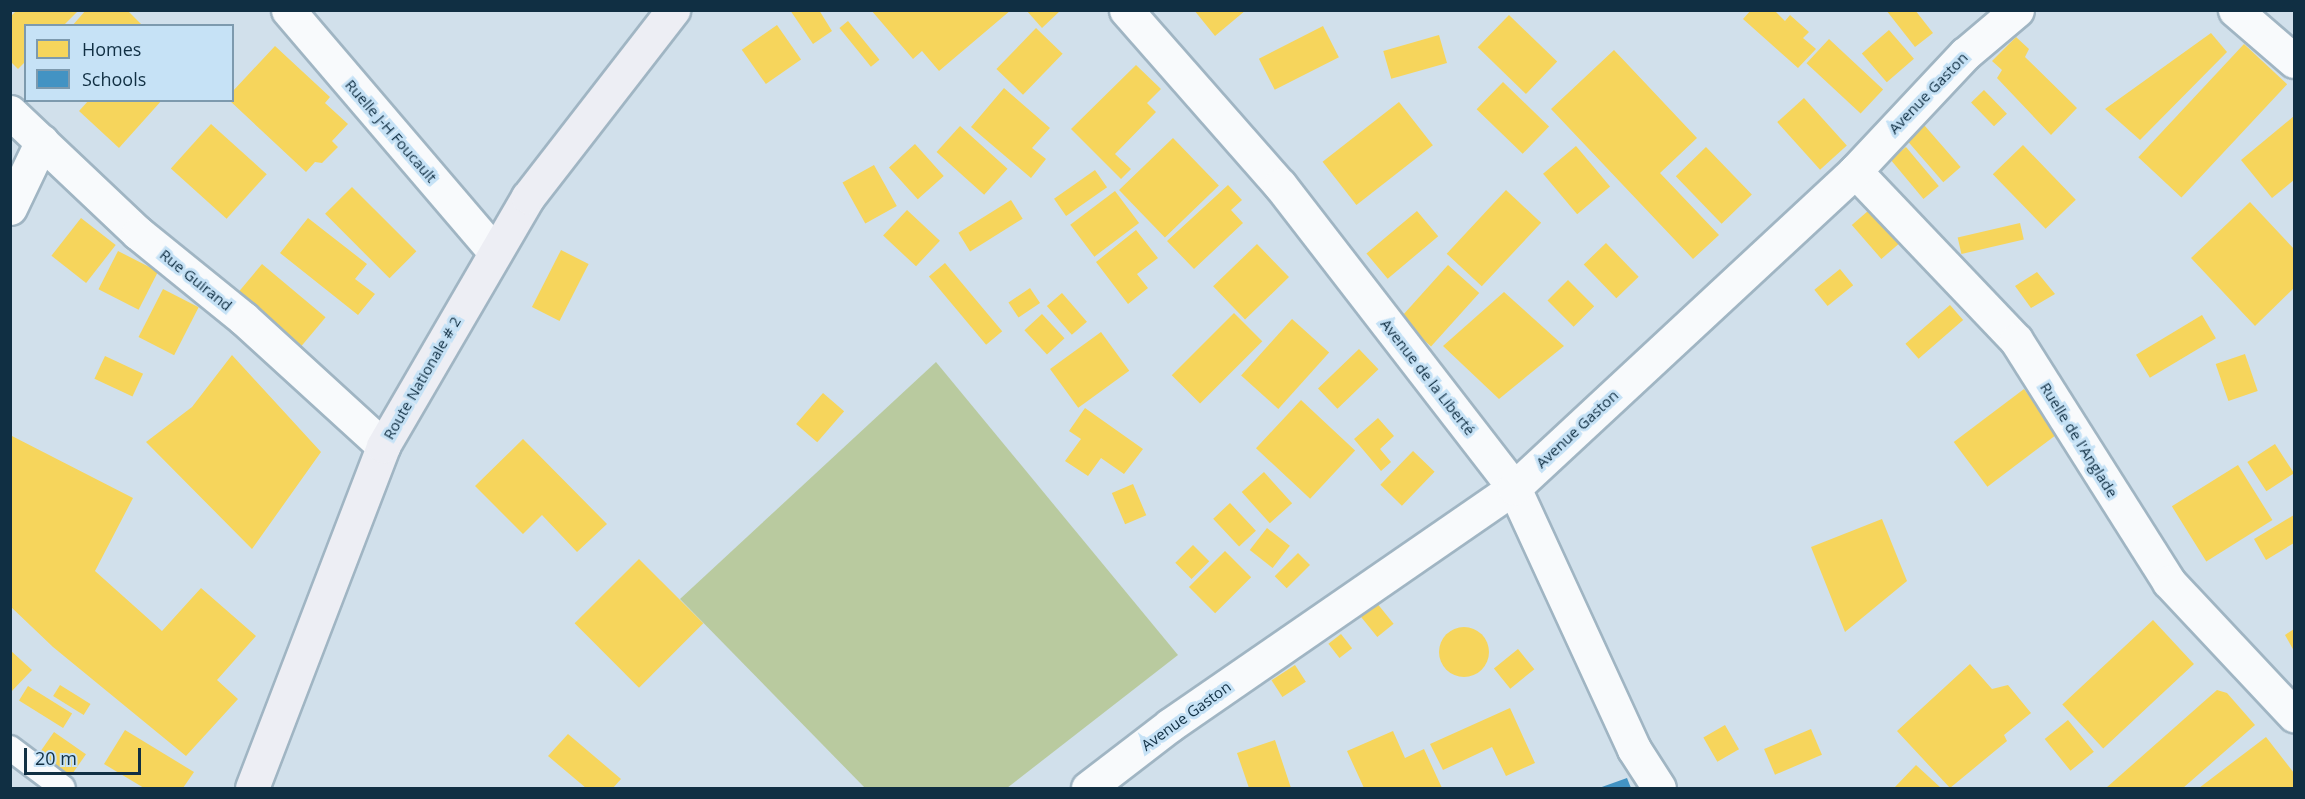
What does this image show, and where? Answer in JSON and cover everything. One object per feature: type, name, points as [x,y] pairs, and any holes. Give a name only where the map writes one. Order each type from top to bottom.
[{"type":"main road","name":"Route Nationale # 2","points":[[252,789],[382,446],[528,197],[673,10]]},
{"type":"street","name":"Ruelle J-H Foucault","points":[[288,10],[495,252]]},
{"type":"street","name":"Avenue de la Liberté","points":[[1126,10],[1280,185],[1514,488],[1634,748],[1659,789]]},
{"type":"street","name":"Avenue Gaston","points":[[1088,789],[1170,725],[1514,488],[1855,171],[1965,54],[2018,10]]},
{"type":"street","points":[[2235,10],[2295,61]]},
{"type":"street","name":"Rue Guirand","points":[[10,112],[138,233],[243,318],[382,446]]},
{"type":"street","points":[[10,208],[42,141]]},
{"type":"street","name":"Ruelle de l'Anglade","points":[[1855,171],[2016,340],[2169,582],[2295,715]]},
{"type":"lane","points":[[10,748],[63,789]]},
{"type":"green space","points":[[936,362],[1178,655],[1007,788],[865,788],[680,599]]},
{"type":"building: Homes","points":[[17,10],[79,10],[65,24],[24,24],[24,63],[18,69],[10,61],[10,17]]},
{"type":"building: Homes","points":[[86,10],[127,10],[141,24],[74,24]]},
{"type":"building: Homes","points":[[790,10],[819,10],[832,31],[813,44]]},
{"type":"building: Homes","points":[[871,10],[1011,10],[939,71],[922,51],[913,59]]},
{"type":"building: Homes","points":[[1026,10],[1061,10],[1042,28]]},
{"type":"building: Homes","points":[[1194,10],[1246,10],[1215,36]]},
{"type":"building: Homes","points":[[1751,10],[1774,10],[1785,21],[1790,15],[1809,32],[1803,38],[1816,49],[1798,68],[1743,19]]},
{"type":"building: Homes","points":[[1886,10],[1915,10],[1933,33],[1915,47]]},
{"type":"building: Homes","points":[[1509,15],[1557,62],[1526,94],[1478,47]]},
{"type":"building: Homes","points":[[848,21],[879,60],[871,67],[839,28]]},
{"type":"building: Homes","points":[[777,25],[801,59],[766,84],[742,50]]},
{"type":"building: Homes","points":[[1323,26],[1339,57],[1275,90],[1259,59]]},
{"type":"building: Homes","points":[[1036,28],[1063,54],[1023,95],[996,69]]},
{"type":"building: Homes","points":[[1889,30],[1914,59],[1887,82],[1862,54]]},
{"type":"building: Homes","points":[[2211,33],[2227,52],[2140,140],[2105,109]]},
{"type":"building: Homes","points":[[1439,35],[1447,63],[1391,79],[1383,51]]},
{"type":"building: Homes","points":[[2016,37],[2029,49],[2025,57],[2077,108],[2051,135],[1997,78],[2002,70],[1992,61]]},
{"type":"building: Homes","points":[[1829,39],[1883,89],[1861,114],[1806,63]]},
{"type":"building: Homes","points":[[2244,44],[2287,84],[2181,198],[2138,157]]},
{"type":"building: Homes","points":[[275,46],[330,97],[325,103],[348,124],[332,141],[338,147],[322,163],[315,162],[306,172],[231,102],[234,102],[234,90]]},
{"type":"building: Homes","points":[[1614,50],[1697,138],[1660,173],[1719,235],[1693,259],[1551,109]]},
{"type":"building: Homes","points":[[1136,65],[1161,89],[1147,103],[1156,112],[1115,154],[1131,169],[1121,179],[1071,129]]},
{"type":"building: Homes","points":[[1503,82],[1549,126],[1523,154],[1477,109]]},
{"type":"building: Homes","points":[[1004,88],[1050,128],[1032,148],[1046,159],[1031,178],[971,127]]},
{"type":"building: Homes","points":[[1984,90],[2007,114],[1994,126],[1971,103]]},
{"type":"building: Homes","points":[[1804,98],[1847,146],[1820,170],[1777,122]]},
{"type":"building: Homes","points":[[87,102],[160,102],[119,148],[79,111]]},
{"type":"building: Homes","points":[[1399,102],[1433,145],[1356,205],[1323,162]]},
{"type":"building: Homes","points":[[2294,116],[2294,180],[2272,198],[2241,160]]},
{"type":"building: Homes","points":[[1918,118],[1961,167],[1943,182],[1901,133]]},
{"type":"building: Homes","points":[[211,124],[267,174],[227,219],[171,169]]},
{"type":"building: Homes","points":[[960,126],[1008,169],[984,195],[937,152]]},
{"type":"building: Homes","points":[[1173,138],[1219,185],[1165,238],[1119,190]]},
{"type":"building: Homes","points":[[915,144],[944,176],[918,199],[889,167]]},
{"type":"building: Homes","points":[[2023,145],[2076,200],[2046,229],[1993,174]]},
{"type":"building: Homes","points":[[1576,146],[1610,187],[1577,214],[1543,174]]},
{"type":"building: Homes","points":[[1706,147],[1752,194],[1722,224],[1676,176]]},
{"type":"building: Homes","points":[[1906,147],[1939,186],[1923,199],[1891,160]]},
{"type":"building: Homes","points":[[874,165],[897,206],[865,224],[843,182]]},
{"type":"building: Homes","points":[[1095,170],[1107,187],[1066,216],[1054,199]]},
{"type":"building: Homes","points":[[1228,185],[1242,200],[1231,210],[1243,223],[1194,269],[1167,241]]},
{"type":"building: Homes","points":[[352,187],[416,251],[389,278],[325,214]]},
{"type":"building: Homes","points":[[1506,190],[1541,223],[1482,286],[1447,254]]},
{"type":"building: Homes","points":[[1115,191],[1139,223],[1094,257],[1070,225]]},
{"type":"building: Homes","points":[[1011,200],[1023,219],[970,252],[958,233]]},
{"type":"building: Homes","points":[[2250,202],[2294,249],[2294,288],[2255,326],[2191,258]]},
{"type":"building: Homes","points":[[1876,204],[1906,238],[1881,259],[1852,225]]},
{"type":"building: Homes","points":[[907,210],[940,241],[916,266],[883,236]]},
{"type":"building: Homes","points":[[1417,211],[1438,236],[1388,279],[1366,253]]},
{"type":"building: Homes","points":[[81,218],[116,245],[86,283],[51,256]]},
{"type":"building: Homes","points":[[308,218],[367,264],[355,279],[375,294],[358,315],[280,253]]},
{"type":"building: Homes","points":[[2020,223],[2024,240],[1961,254],[1958,237]]},
{"type":"building: Homes","points":[[1136,230],[1158,258],[1137,274],[1148,288],[1128,304],[1096,262]]},
{"type":"building: Homes","points":[[1606,243],[1639,277],[1616,298],[1584,265]]},
{"type":"building: Homes","points":[[1257,244],[1289,277],[1245,319],[1213,286]]},
{"type":"building: Homes","points":[[561,250],[589,264],[560,321],[532,307]]},
{"type":"building: Homes","points":[[118,251],[158,271],[139,310],[98,289]]},
{"type":"building: Homes","points":[[945,263],[1002,331],[986,345],[929,276]]},
{"type":"building: Homes","points":[[262,264],[326,317],[298,350],[234,297]]},
{"type":"building: Homes","points":[[1448,265],[1479,293],[1431,347],[1400,319]]},
{"type":"building: Homes","points":[[1840,269],[1853,285],[1828,306],[1814,290]]},
{"type":"building: Homes","points":[[2037,272],[2055,294],[2031,308],[2015,286]]},
{"type":"building: Homes","points":[[1568,280],[1594,306],[1574,327],[1547,301]]},
{"type":"building: Homes","points":[[1030,288],[1040,303],[1019,317],[1008,303]]},
{"type":"building: Homes","points":[[163,289],[199,307],[174,355],[138,337]]},
{"type":"building: Homes","points":[[1504,292],[1564,346],[1499,399],[1443,346]]},
{"type":"building: Homes","points":[[1062,293],[1087,322],[1072,335],[1047,306]]},
{"type":"building: Homes","points":[[1950,305],[1963,320],[1919,359],[1905,344]]},
{"type":"building: Homes","points":[[1234,313],[1262,341],[1200,404],[1172,375]]},
{"type":"building: Homes","points":[[1042,314],[1065,338],[1047,355],[1024,330]]},
{"type":"building: Homes","points":[[2202,315],[2216,338],[2150,378],[2136,355]]},
{"type":"building: Homes","points":[[1292,319],[1329,352],[1278,409],[1241,375]]},
{"type":"building: Homes","points":[[1101,332],[1129,371],[1078,408],[1050,369]]},
{"type":"building: Homes","points":[[1359,349],[1378,369],[1337,409],[1318,389]]},
{"type":"building: Homes","points":[[2245,354],[2258,391],[2228,401],[2216,364]]},
{"type":"building: Homes","points":[[232,355],[321,452],[252,549],[146,442],[192,407]]},
{"type":"building: Homes","points":[[105,356],[143,374],[132,396],[94,379]]},
{"type":"building: Homes","points":[[2024,389],[2058,434],[1987,487],[1954,442]]},
{"type":"building: Homes","points":[[823,393],[844,411],[817,442],[796,424]]},
{"type":"building: Homes","points":[[1301,400],[1355,450],[1310,499],[1256,448]]},
{"type":"building: Homes","points":[[1085,408],[1143,449],[1124,474],[1101,458],[1088,476],[1065,461],[1081,439],[1069,431]]},
{"type":"building: Homes","points":[[1378,418],[1394,436],[1380,449],[1391,462],[1381,471],[1354,439]]},
{"type":"building: Homes","points":[[10,435],[133,498],[95,571],[162,631],[201,588],[256,636],[217,680],[238,699],[186,756],[53,647],[10,606]]},
{"type":"building: Homes","points":[[523,439],[607,524],[577,552],[542,515],[523,534],[475,486]]},
{"type":"building: Homes","points":[[2275,444],[2294,473],[2266,491],[2247,462]]},
{"type":"building: Homes","points":[[1413,451],[1435,472],[1402,506],[1380,485]]},
{"type":"building: Homes","points":[[2238,465],[2272,520],[2206,561],[2172,506]]},
{"type":"building: Homes","points":[[1264,472],[1292,503],[1270,523],[1242,492]]},
{"type":"building: Homes","points":[[1133,484],[1146,515],[1125,524],[1112,493]]},
{"type":"building: Homes","points":[[1230,503],[1256,531],[1239,546],[1213,519]]},
{"type":"building: Homes","points":[[2294,515],[2294,543],[2266,560],[2254,539]]},
{"type":"building: Homes","points":[[1882,519],[1907,581],[1845,632],[1811,547]]},
{"type":"building: Homes","points":[[1267,528],[1290,546],[1273,568],[1250,550]]},
{"type":"building: Homes","points":[[1193,545],[1209,561],[1192,579],[1175,563]]},
{"type":"building: Homes","points":[[1225,551],[1251,577],[1215,613],[1189,587]]},
{"type":"building: Homes","points":[[1298,553],[1310,565],[1287,588],[1275,576]]},
{"type":"building: Homes","points":[[639,559],[703,623],[639,688],[575,623]]},
{"type":"building: Homes","points":[[1376,602],[1394,624],[1377,637],[1360,615]]},
{"type":"building: Homes","points":[[2153,620],[2194,664],[2103,748],[2062,705]]},
{"type":"building: Homes","points":[[1464,627],[1473,629],[1484,638],[1489,652],[1487,661],[1478,672],[1464,677],[1455,675],[1444,666],[1439,652],[1441,643],[1450,632]]},
{"type":"building: Homes","points":[[2294,629],[2294,651],[2285,635]]},
{"type":"building: Homes","points":[[1341,634],[1352,648],[1339,658],[1328,644]]},
{"type":"building: Homes","points":[[1518,649],[1534,669],[1510,689],[1494,669]]},
{"type":"building: Homes","points":[[10,650],[32,670],[10,693]]},
{"type":"building: Homes","points":[[1970,664],[1992,689],[2008,685],[2031,713],[2004,735],[2007,741],[1950,788],[1897,731]]},
{"type":"building: Homes","points":[[1295,665],[1306,682],[1282,697],[1272,680]]},
{"type":"building: Homes","points":[[60,685],[91,704],[84,715],[53,696]]},
{"type":"building: Homes","points":[[28,686],[72,714],[63,728],[19,700]]},
{"type":"building: Homes","points":[[2217,690],[2227,693],[2255,725],[2183,788],[2106,788]]},
{"type":"building: Homes","points":[[1510,708],[1535,763],[1506,776],[1492,747],[1443,770],[1430,744]]},
{"type":"building: Homes","points":[[2068,720],[2094,752],[2070,771],[2045,739]]},
{"type":"building: Homes","points":[[1725,725],[1739,749],[1717,762],[1703,738]]},
{"type":"building: Homes","points":[[1811,729],[1822,755],[1775,775],[1764,749]]},
{"type":"building: Homes","points":[[125,730],[194,772],[183,788],[144,788],[104,764]]},
{"type":"building: Homes","points":[[1393,731],[1405,758],[1424,749],[1442,788],[1364,788],[1347,751]]},
{"type":"building: Homes","points":[[54,732],[86,754],[68,780],[36,757]]},
{"type":"building: Homes","points":[[568,734],[621,779],[613,788],[586,788],[548,756]]},
{"type":"building: Homes","points":[[2266,737],[2294,773],[2293,788],[2199,788]]},
{"type":"building: Homes","points":[[1275,740],[1291,788],[1249,788],[1237,753]]},
{"type":"building: Homes","points":[[1916,765],[1941,788],[1894,788]]},
{"type":"building: Schools","points":[[1627,778],[1631,788],[1599,788]]}]
